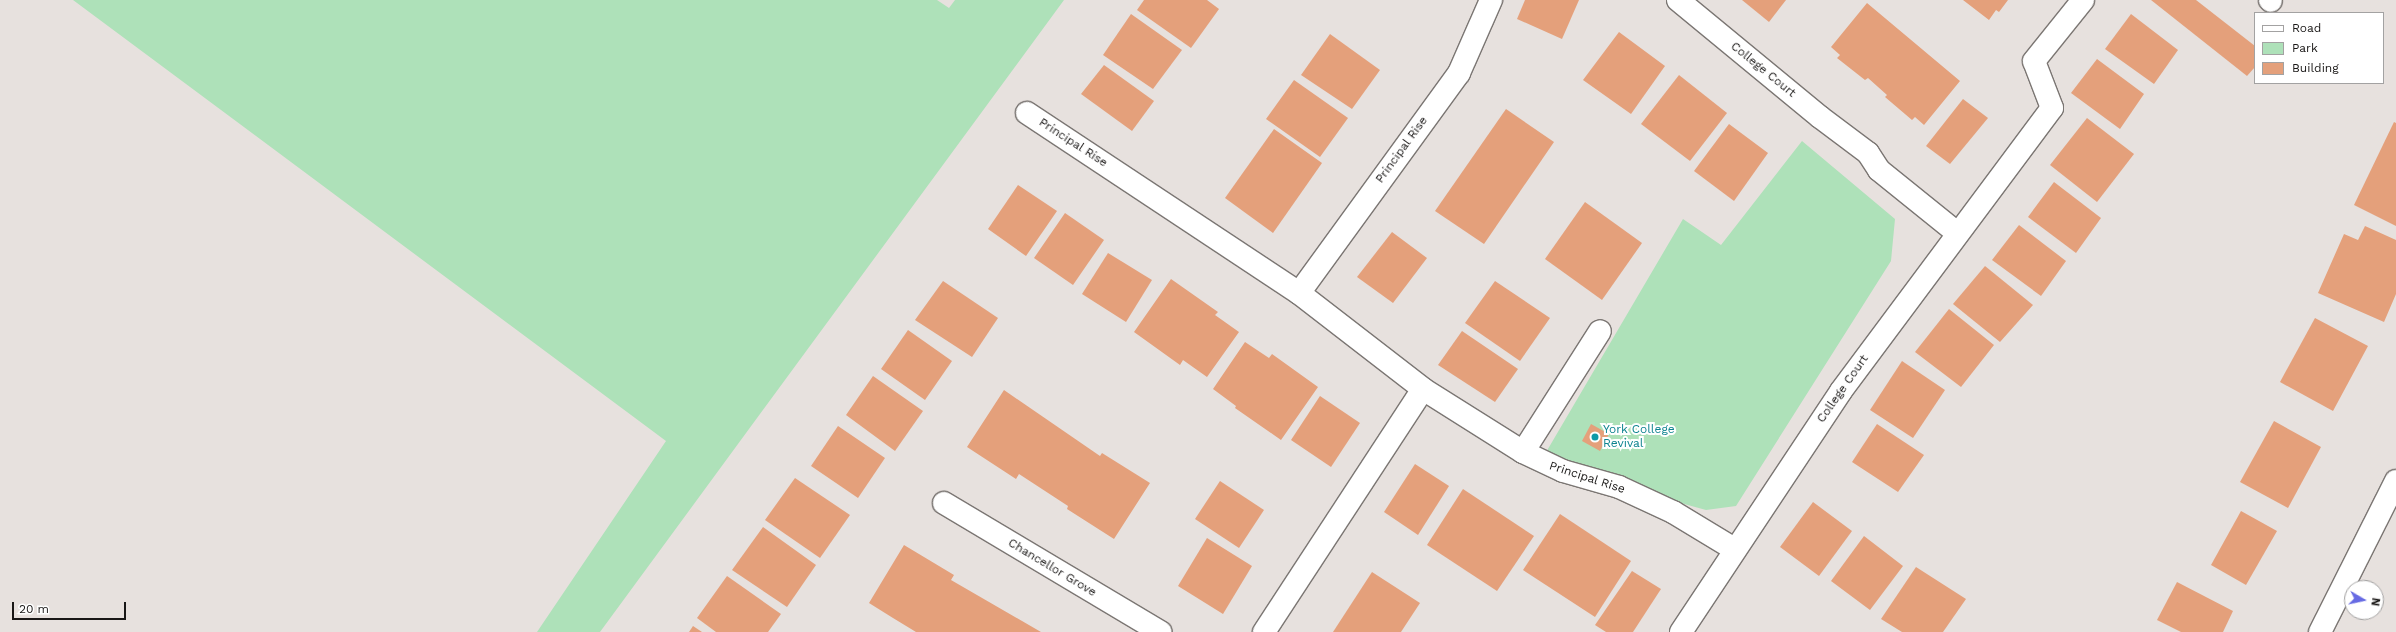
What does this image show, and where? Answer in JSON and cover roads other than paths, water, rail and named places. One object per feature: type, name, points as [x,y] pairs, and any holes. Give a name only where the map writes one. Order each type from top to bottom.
[{"type":"street","name":"Principal Rise","points":[[1299,292],[1459,73],[1491,0]]},
{"type":"street","name":"College Court","points":[[1678,0],[1820,117],[1868,153],[1879,170],[1957,232]]},
{"type":"street","name":"College Court","points":[[1681,632],[1734,549],[1841,391],[1957,232],[2052,108],[2034,61],[2083,0]]},
{"type":"street","name":"Principal Rise","points":[[1027,113],[1299,292],[1423,389],[1523,452],[1563,471],[1619,487],[1673,512],[1734,549]]},
{"type":"street","points":[[1523,452],[1600,331]]},
{"type":"street","points":[[1264,632],[1423,389]]},
{"type":"street","points":[[2320,632],[2396,481]]},
{"type":"street","name":"Chancellor Grove","points":[[944,503],[1160,632]]},
{"type":"place","name":"York College Revival","points":[[1595,437]]}]
